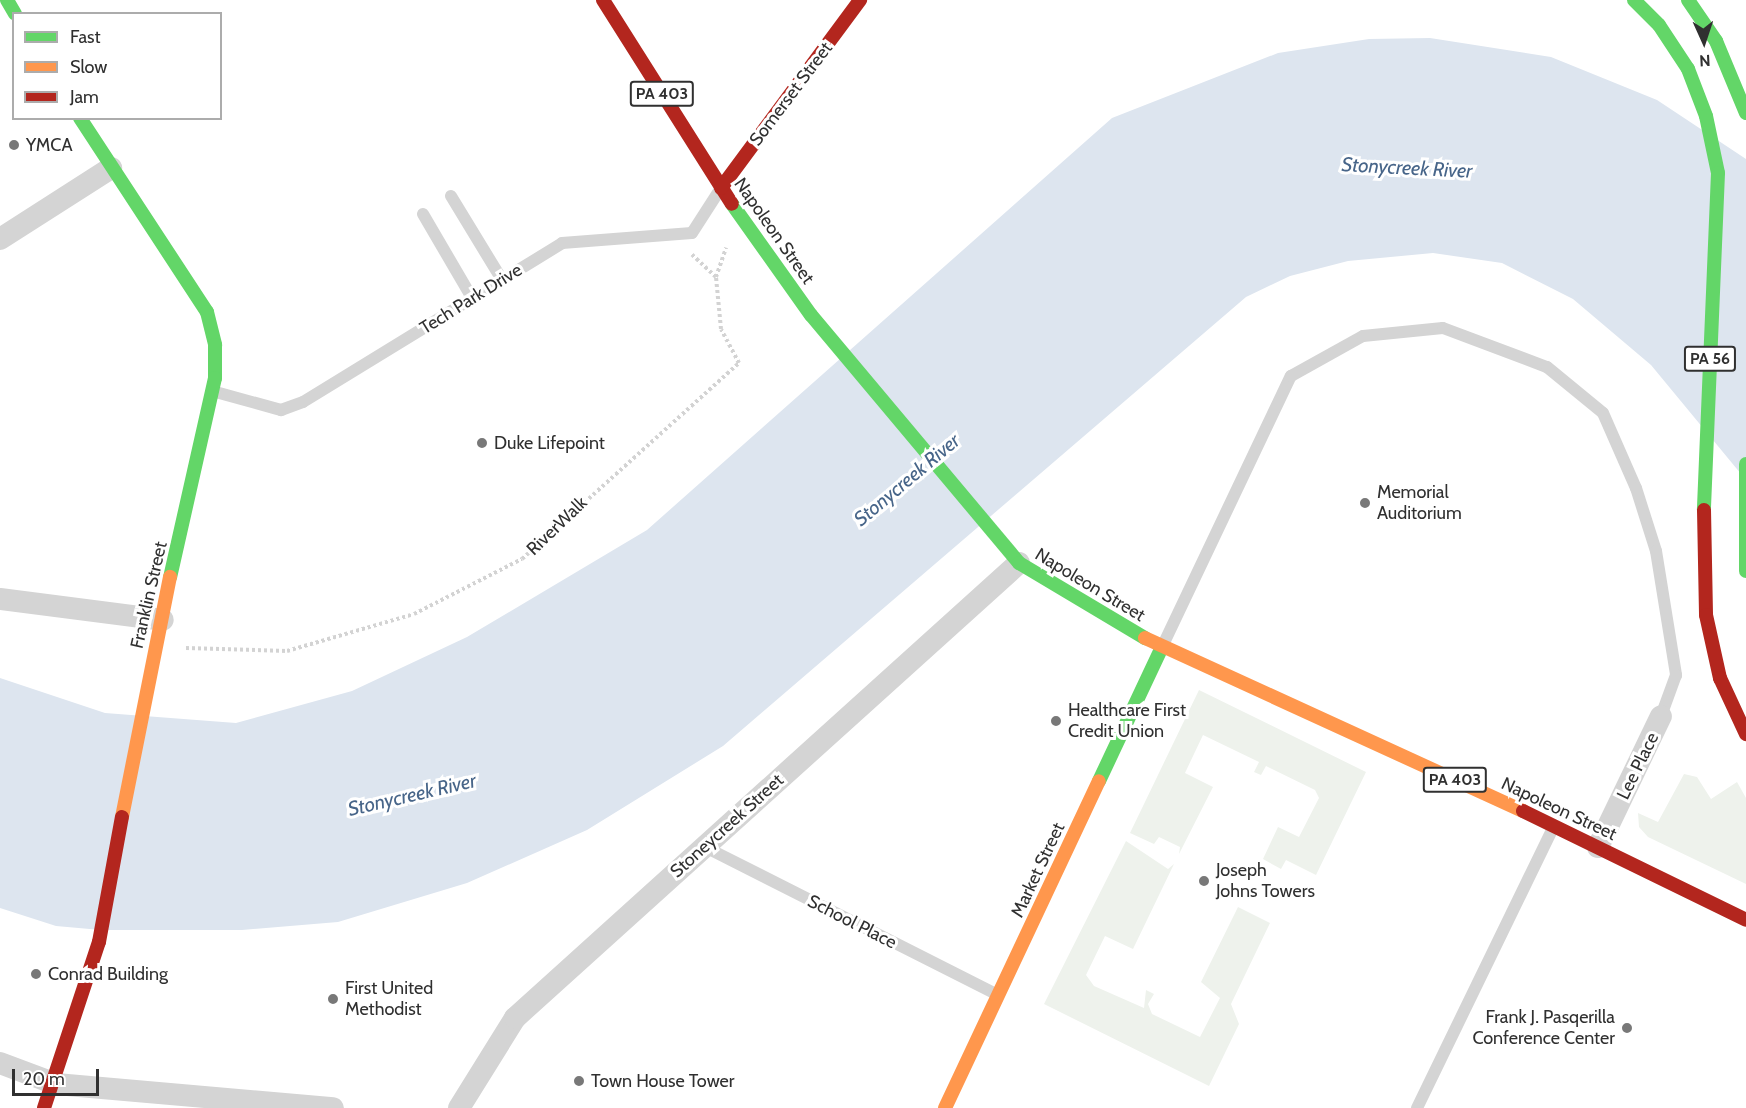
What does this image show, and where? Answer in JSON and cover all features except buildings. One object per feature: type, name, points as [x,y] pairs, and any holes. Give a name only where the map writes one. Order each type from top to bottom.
[{"type":"main road","name":"Napoleon Street","points":[[603,0],[721,188],[811,315],[1019,563],[1162,647],[1554,825],[1746,920]]},
{"type":"main road","name":"Somerset Street","points":[[721,188],[860,0]]},
{"type":"main road","name":"PA 56","points":[[1634,0],[1659,25],[1688,69],[1706,116],[1718,173],[1703,544],[1707,615],[1720,678],[1746,734]]},
{"type":"main road","points":[[1688,0],[1716,41],[1746,113]]},
{"type":"main road","name":"Franklin Street","points":[[45,1108],[56,1084],[99,942],[147,677],[158,645],[212,390],[215,345],[207,312],[81,120]]},
{"type":"main road","points":[[1746,464],[1746,571]]},
{"type":"main road","name":"Market Street","points":[[945,1108],[1162,647]]},
{"type":"street","points":[[0,239],[111,168]]},
{"type":"street","name":"Stoneycreek Street","points":[[459,1108],[515,1018],[1019,563]]},
{"type":"street","points":[[0,599],[163,620]]},
{"type":"street","name":"Lee Place","points":[[1598,847],[1662,717]]},
{"type":"street","points":[[0,1063],[56,1084],[333,1108]]},
{"type":"lane","name":"Tech Park Drive","points":[[212,390],[281,410],[303,402],[562,243],[671,238],[692,233],[721,188]]},
{"type":"lane","points":[[451,196],[502,280]]},
{"type":"lane","points":[[423,214],[472,298]]},
{"type":"lane","points":[[1162,647],[1291,376],[1363,336],[1443,328],[1547,367],[1603,413],[1636,488],[1656,551],[1676,675],[1662,717]]},
{"type":"lane","points":[[1417,1108],[1554,825]]},
{"type":"lane","name":"School Place","points":[[705,847],[999,996]]},
{"type":"path","name":"RiverWalk","points":[[158,645],[287,651],[414,614],[522,559],[740,363],[721,329],[716,277],[671,238]]},
{"type":"shaded area","points":[[1199,690],[1366,772],[1316,875],[1286,860],[1281,869],[1263,859],[1278,827],[1299,837],[1319,798],[1315,790],[1266,766],[1261,775],[1254,772],[1259,762],[1203,735],[1185,773],[1213,787],[1179,854],[1180,847],[1159,837],[1154,844],[1130,833]]},
{"type":"shaded area","points":[[1684,774],[1697,777],[1711,799],[1737,782],[1746,798],[1746,884],[1648,837],[1639,827],[1638,813],[1658,822]]},
{"type":"shaded area","points":[[1126,841],[1168,869],[1174,864],[1133,949],[1105,936],[1086,975],[1094,986],[1144,1008],[1146,990],[1154,994],[1148,1004],[1152,1014],[1200,1037],[1220,998],[1201,982],[1238,907],[1270,923],[1231,1004],[1239,1024],[1209,1086],[1044,1004]]},
{"type":"water","name":"Stonycreek River","points":[[1430,38],[1551,57],[1657,100],[1746,159],[1746,480],[1651,365],[1573,299],[1502,263],[1433,253],[1348,261],[1290,276],[1246,297],[723,746],[587,830],[467,883],[338,922],[242,930],[101,930],[56,926],[0,908],[0,678],[105,713],[236,723],[352,691],[467,637],[647,530],[1112,118],[1278,53],[1369,39]]},
{"type":"traffic: fast","points":[[7,0],[14,12]]},
{"type":"traffic: fast","points":[[1634,0],[1659,25],[1688,69],[1706,116],[1718,173],[1704,510]]},
{"type":"traffic: fast","points":[[1688,0],[1716,41],[1746,113]]},
{"type":"traffic: fast","points":[[81,120],[207,312],[215,345],[215,378],[170,577]]},
{"type":"traffic: fast","points":[[732,204],[811,315],[1019,563],[1145,638]]},
{"type":"traffic: fast","points":[[1746,464],[1746,571]]},
{"type":"traffic: fast","points":[[1099,781],[1162,647]]},
{"type":"traffic: slow","points":[[122,817],[170,577]]},
{"type":"traffic: slow","points":[[1145,638],[1523,811]]},
{"type":"traffic: slow","points":[[945,1108],[1099,781]]},
{"type":"traffic: jam","points":[[603,0],[732,204]]},
{"type":"traffic: jam","points":[[721,188],[860,0]]},
{"type":"traffic: jam","points":[[1704,510],[1706,615],[1720,678],[1746,734]]},
{"type":"traffic: jam","points":[[1523,811],[1746,920]]},
{"type":"traffic: jam","points":[[44,1108],[99,942],[122,817]]},
{"type":"place","name":"YMCA","points":[[14,145]]},
{"type":"place","name":"Duke Lifepoint","points":[[482,443]]},
{"type":"place","name":"Memorial Auditorium","points":[[1365,503]]},
{"type":"place","name":"Healthcare First Credit Union","points":[[1056,721]]},
{"type":"place","name":"Joseph Johns Towers","points":[[1204,881]]},
{"type":"place","name":"Conrad Building","points":[[36,974]]},
{"type":"place","name":"First United Methodist","points":[[333,999]]},
{"type":"place","name":"Frank J. Pasqerilla Conference Center","points":[[1627,1028]]},
{"type":"place","name":"Town House Tower","points":[[579,1081]]}]
